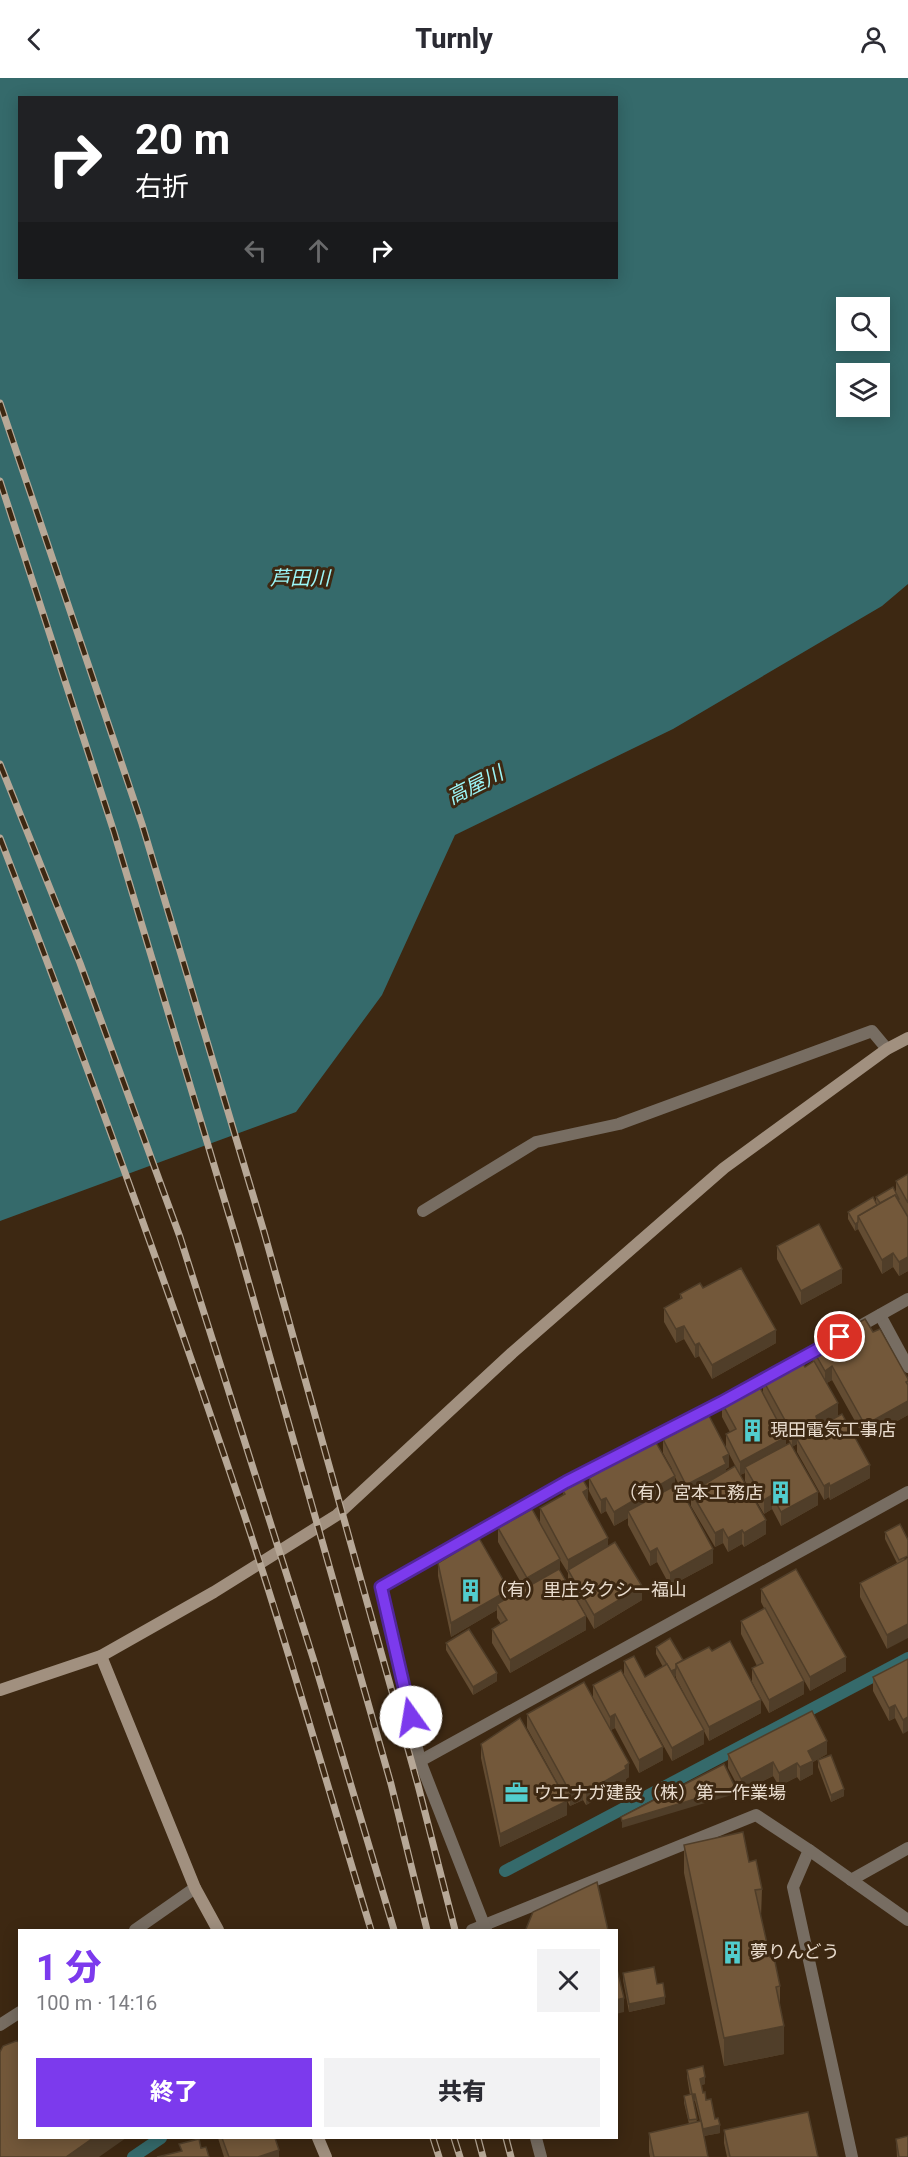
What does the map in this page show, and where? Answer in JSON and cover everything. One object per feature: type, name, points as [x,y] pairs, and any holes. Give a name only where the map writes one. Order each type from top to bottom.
[{"type":"street","points":[[423,1211],[536,1142],[619,1124],[872,1031],[887,1049]]},
{"type":"street","points":[[0,1690],[101,1656],[214,1592],[337,1515],[512,1353],[724,1168],[887,1049],[908,1038]]},
{"type":"street","points":[[908,1299],[722,1402],[566,1482],[381,1587],[420,1761],[485,1927],[756,1815],[908,1920]]},
{"type":"street","points":[[880,1315],[908,1367]]},
{"type":"street","points":[[420,1761],[908,1492]]},
{"type":"street","points":[[101,1656],[195,1888],[217,1929]]},
{"type":"street","points":[[852,1880],[908,1848]]},
{"type":"street","points":[[809,1850],[793,1887],[852,2157]]},
{"type":"street","points":[[136,1929],[195,1888]]},
{"type":"street","points":[[0,2025],[18,2013]]},
{"type":"street","points":[[318,2139],[326,2157]]},
{"type":"street","points":[[536,2139],[541,2157]]},
{"type":"water","name":"芦田川","points":[[0,78],[908,78],[908,584],[882,606],[673,729],[455,835],[382,995],[296,1112],[0,1221]]},
{"type":"building","points":[[908,1174],[908,1203],[896,1181]]},
{"type":"building","points":[[893,1187],[899,1199],[895,1195],[880,1203],[876,1197]]},
{"type":"building","points":[[895,1195],[908,1217],[908,1257],[899,1262],[893,1253],[882,1260],[858,1216]]},
{"type":"building","points":[[873,1197],[877,1205],[858,1216],[858,1222],[855,1224],[848,1212]]},
{"type":"building","points":[[819,1224],[842,1269],[801,1291],[777,1246]]},
{"type":"building","points":[[741,1268],[776,1330],[712,1365],[699,1343],[695,1345],[684,1326],[676,1329],[664,1308],[682,1298],[680,1294],[700,1283],[703,1288]]},
{"type":"building","points":[[865,1319],[873,1332],[880,1329],[908,1379],[906,1382],[908,1401],[865,1425],[832,1366],[825,1371],[812,1348]]},
{"type":"building","points":[[814,1361],[838,1403],[816,1416],[817,1420],[792,1433],[763,1380],[777,1372],[779,1375],[802,1362],[805,1367]]},
{"type":"building","name":"現田電気工事店","points":[[758,1384],[786,1437],[740,1462],[726,1434],[736,1429],[722,1403]]},
{"type":"building","points":[[707,1412],[729,1454],[723,1457],[726,1464],[686,1485],[663,1439],[676,1433],[674,1429]]},
{"type":"building","points":[[842,1414],[870,1465],[830,1486],[829,1483],[824,1486],[797,1439]]},
{"type":"building","points":[[654,1439],[675,1476],[614,1512],[606,1498],[601,1500],[589,1478]]},
{"type":"building","name":"（有）宮本工務店","points":[[790,1443],[818,1492],[781,1512],[772,1495],[764,1500],[745,1467]]},
{"type":"building","points":[[735,1466],[766,1520],[744,1533],[742,1530],[728,1538],[723,1529],[715,1533],[691,1492]]},
{"type":"building","points":[[583,1480],[588,1489],[583,1492],[608,1538],[568,1560],[540,1508],[565,1494],[563,1491]]},
{"type":"building","points":[[678,1484],[713,1549],[670,1573],[657,1548],[650,1552],[628,1511]]},
{"type":"building","points":[[532,1509],[560,1559],[527,1578],[498,1528]]},
{"type":"building","points":[[900,1524],[908,1540],[908,1556],[899,1560],[885,1532]]},
{"type":"building","name":"（有）里庄タクシー福山","points":[[479,1538],[509,1590],[451,1623],[438,1563]]},
{"type":"building","points":[[615,1542],[642,1586],[594,1615],[568,1570]]},
{"type":"building","points":[[908,1558],[908,1624],[887,1635],[860,1583]]},
{"type":"building","points":[[559,1569],[586,1616],[510,1660],[492,1629],[507,1620],[497,1604]]},
{"type":"building","points":[[796,1569],[846,1657],[810,1677],[761,1589]]},
{"type":"building","points":[[765,1608],[804,1681],[769,1700],[752,1668],[763,1663],[741,1621]]},
{"type":"building","points":[[469,1629],[497,1673],[473,1687],[446,1643]]},
{"type":"building","points":[[670,1638],[683,1660],[676,1664],[676,1669],[671,1671],[656,1647]]},
{"type":"building","points":[[730,1641],[761,1700],[709,1727],[676,1664],[709,1647],[712,1651]]},
{"type":"building","points":[[634,1656],[645,1677],[667,1664],[704,1730],[672,1748],[624,1661]]},
{"type":"building","points":[[908,1659],[908,1717],[903,1720],[895,1705],[889,1708],[873,1677]]},
{"type":"building","points":[[621,1670],[663,1747],[639,1760],[615,1714],[610,1717],[593,1685]]},
{"type":"building","points":[[584,1682],[629,1763],[625,1766],[626,1769],[586,1792],[583,1786],[570,1792],[527,1714]]},
{"type":"building","points":[[812,1711],[827,1741],[808,1751],[813,1761],[800,1767],[797,1763],[779,1773],[773,1762],[741,1779],[728,1754]]},
{"type":"building","points":[[520,1718],[567,1801],[500,1834],[481,1744]]},
{"type":"building","points":[[831,1755],[844,1789],[831,1795],[818,1760]]},
{"type":"building","points":[[724,1764],[735,1787],[622,1821],[621,1817]]},
{"type":"building","name":"夢りんどう","points":[[743,1832],[749,1862],[756,1860],[762,1889],[755,1890],[770,1957],[774,1957],[780,1986],[776,1987],[784,2026],[724,2038],[684,1845]]},
{"type":"building","points":[[597,1882],[608,1929],[526,1929],[533,1912]]},
{"type":"building","points":[[654,1967],[657,1984],[663,1983],[665,1997],[629,2004],[623,1973]]},
{"type":"building","points":[[618,1973],[624,1998],[618,2000]]},
{"type":"building","points":[[18,2042],[18,2139],[92,2139],[66,2157],[0,2157],[0,2052],[3,2046]]},
{"type":"building","points":[[703,2066],[705,2077],[700,2079],[703,2093],[705,2092],[706,2100],[711,2099],[715,2119],[718,2118],[720,2125],[703,2129],[695,2094],[692,2094],[687,2070]]},
{"type":"building","points":[[692,2094],[697,2119],[689,2120],[684,2096]]},
{"type":"building","points":[[808,2112],[818,2157],[730,2157],[724,2130]]},
{"type":"building","points":[[701,2121],[708,2157],[654,2157],[649,2133]]},
{"type":"building","points":[[908,2136],[908,2157],[899,2157],[896,2139]]},
{"type":"building","points":[[199,2139],[201,2148],[206,2147],[209,2157],[157,2157],[182,2151],[179,2144]]},
{"type":"building","points":[[222,2139],[275,2139],[279,2150],[258,2157],[229,2157]]},
{"type":"waterway","points":[[505,1871],[908,1658]]},
{"type":"waterway","points":[[133,2157],[160,2139]]},
{"type":"railway","points":[[0,403],[142,824],[264,1232],[418,1785],[455,1929]]},
{"type":"railway","points":[[0,481],[114,832],[238,1245],[391,1784],[427,1929]]},
{"type":"railway","points":[[0,764],[80,963],[180,1237],[314,1661],[394,1929]]},
{"type":"railway","points":[[0,838],[126,1174],[244,1514],[371,1929]]},
{"type":"railway","points":[[433,2139],[439,2157]]},
{"type":"railway","points":[[454,2139],[460,2157]]},
{"type":"railway","points":[[478,2139],[483,2157]]},
{"type":"railway","points":[[506,2139],[511,2157]]},
{"type":"place","name":"現田電気工事店","points":[[752,1430]]},
{"type":"place","name":"（有）宮本工務店","points":[[781,1493]]},
{"type":"place","name":"（有）里庄タクシー福山","points":[[471,1590]]},
{"type":"place","name":"ウエナガ建設（株）第一作業場","points":[[516,1793]]},
{"type":"place","name":"夢りんどう","points":[[732,1952]]},
{"type":"route","points":[[411,1717],[381,1587],[566,1482],[722,1402],[840,1337]]},
{"type":"water label","name":"高屋川","points":[[475,785]]}]
